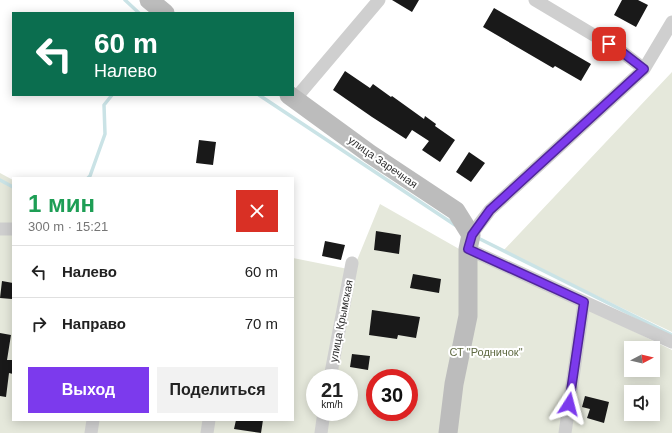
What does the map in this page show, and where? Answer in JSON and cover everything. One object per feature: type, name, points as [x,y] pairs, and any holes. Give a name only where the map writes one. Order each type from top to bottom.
[{"type":"street","points":[[149,0],[164,12]]},
{"type":"street","points":[[294,95],[379,0]]},
{"type":"street","points":[[535,0],[622,52],[644,69]]},
{"type":"street","points":[[448,433],[454,384],[468,316],[470,242],[490,210],[644,69],[672,22]]},
{"type":"street","name":"улица Заречная","points":[[292,97],[370,154],[456,211],[470,242]]},
{"type":"street","points":[[0,229],[12,229]]},
{"type":"street","points":[[470,242],[584,302],[672,342]]},
{"type":"street","name":"улица Крымская","points":[[332,369],[352,264]]},
{"type":"street","points":[[565,433],[584,302]]},
{"type":"street","points":[[91,433],[93,421]]},
{"type":"street","points":[[207,433],[209,421]]},
{"type":"street","points":[[321,433],[323,421]]},
{"type":"green space","points":[[672,72],[672,332],[503,251]]},
{"type":"green space","name":"СТ \"Родничок\"","points":[[0,173],[12,179],[12,421],[294,421],[294,258],[353,270],[380,204],[468,254],[584,307],[654,341],[624,341],[624,377],[660,377],[660,344],[672,350],[672,433],[0,433]]},
{"type":"building","points":[[392,0],[419,0],[412,12]]},
{"type":"building","points":[[622,0],[638,0],[648,5],[636,27],[614,15]]},
{"type":"building","points":[[494,8],[591,64],[581,81],[555,66],[553,68],[483,27]]},
{"type":"building","points":[[345,71],[370,88],[373,84],[424,119],[425,116],[436,124],[435,126],[455,140],[440,162],[422,150],[429,141],[412,130],[406,139],[333,90]]},
{"type":"building","points":[[199,140],[216,142],[213,165],[196,163]]},
{"type":"building","points":[[469,152],[485,163],[471,182],[456,172]]},
{"type":"building","points":[[376,231],[401,235],[399,254],[374,250]]},
{"type":"building","points":[[325,241],[345,245],[341,260],[322,256]]},
{"type":"building","points":[[413,274],[441,279],[439,293],[410,288]]},
{"type":"building","points":[[2,281],[12,283],[12,299],[0,298]]},
{"type":"building","points":[[372,310],[420,317],[416,338],[398,335],[397,339],[369,335]]},
{"type":"building","points":[[0,333],[11,335],[7,360],[12,360],[12,374],[9,373],[6,397],[0,396]]},
{"type":"building","points":[[352,354],[370,356],[368,369],[350,367]]},
{"type":"building","points":[[585,396],[609,402],[604,423],[587,418],[590,409],[582,407]]},
{"type":"building","points":[[236,421],[263,421],[261,433],[234,429]]},
{"type":"waterway","points":[[125,0],[138,12]]},
{"type":"waterway","points":[[89,177],[105,134],[104,105],[111,96]]},
{"type":"waterway","points":[[261,96],[455,225]]},
{"type":"waterway","points":[[0,180],[12,186]]},
{"type":"waterway","points":[[476,237],[672,335]]},
{"type":"route","points":[[569,404],[584,302],[468,249],[472,235],[490,210],[644,69],[609,44]]}]
